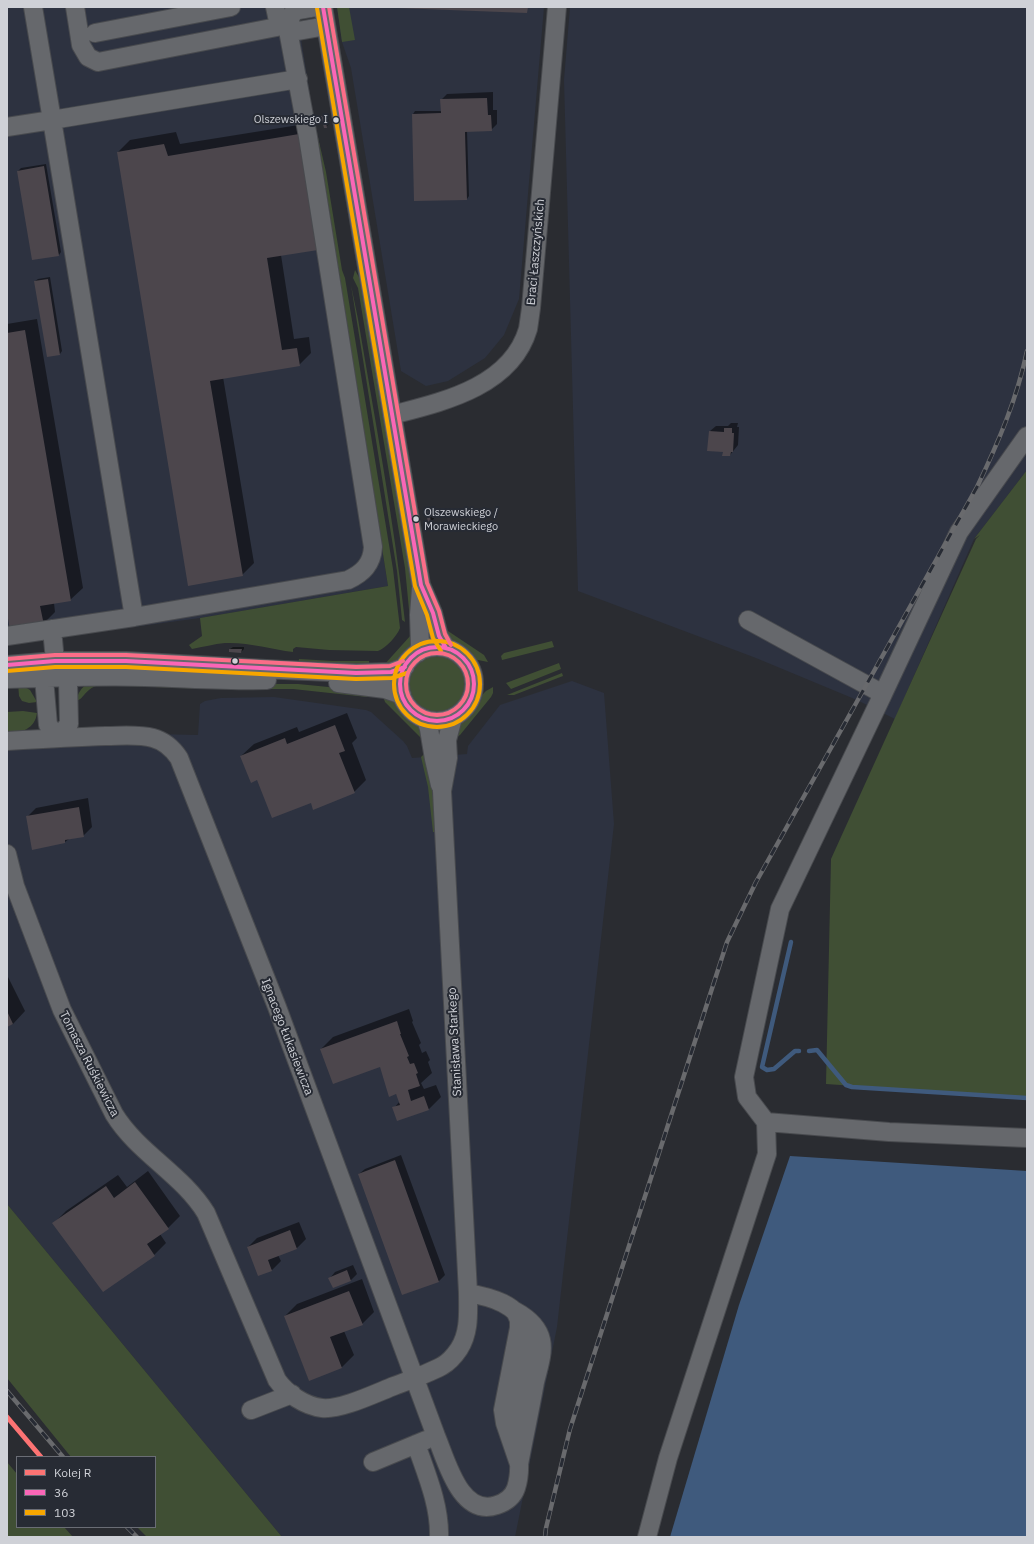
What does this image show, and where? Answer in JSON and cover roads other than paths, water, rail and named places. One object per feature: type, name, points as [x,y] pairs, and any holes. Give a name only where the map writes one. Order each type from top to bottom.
[{"type":"street","points":[[33,7],[134,616]]},
{"type":"street","points":[[76,7],[81,45],[88,58],[98,62],[283,26],[298,31],[326,26]]},
{"type":"street","points":[[95,33],[231,7]]},
{"type":"street","points":[[7,636],[348,580],[363,571],[369,564],[373,547],[298,79],[283,26],[274,7]]},
{"type":"street","points":[[283,26],[294,12],[317,7]]},
{"type":"street","points":[[323,7],[421,585],[419,615],[420,642],[418,653]]},
{"type":"street","name":"Braci Łaszczyńskich","points":[[392,415],[449,400],[478,386],[503,370],[520,348],[528,330],[557,7]]},
{"type":"street","points":[[162,21],[168,49]]},
{"type":"street","points":[[7,127],[298,79]]},
{"type":"street","points":[[647,1537],[668,1458],[767,1154],[766,1122],[747,1097],[744,1077],[780,909],[959,532],[1027,436]]},
{"type":"street","points":[[421,585],[433,613],[439,636],[446,648]]},
{"type":"street","points":[[748,620],[883,694]]},
{"type":"street","points":[[52,629],[55,661],[67,676],[69,724],[58,737],[48,725],[44,678],[55,661]]},
{"type":"street","points":[[431,648],[446,648],[459,654],[472,671],[475,684],[470,702],[462,712],[452,718],[439,722],[426,720],[415,714],[407,706],[402,695],[401,681],[408,662],[418,653],[431,648]]},
{"type":"street","points":[[7,665],[55,661],[126,661],[329,673],[391,672],[405,667]]},
{"type":"street","points":[[7,679],[67,676],[144,676],[207,680],[321,681],[385,689],[402,695]]},
{"type":"street","points":[[442,791],[448,758],[447,740],[452,718]]},
{"type":"street","points":[[426,720],[430,729],[434,759],[442,791]]},
{"type":"street","name":"Ignacego Łukasiewicza","points":[[7,741],[58,737],[121,736],[153,738],[165,743],[174,751],[183,766],[281,1018],[436,1436],[455,1482],[467,1499],[474,1504],[484,1507],[494,1506],[504,1503],[512,1497],[516,1488],[519,1464]]},
{"type":"street","name":"Stanisława Starkego","points":[[415,1378],[443,1366],[452,1358],[459,1349],[466,1333],[468,1320],[468,1293],[442,791]]},
{"type":"street","name":"Tomasza Ruśkiewicza","points":[[7,854],[15,886],[62,1010],[114,1114],[121,1126],[131,1137],[183,1185],[201,1204],[213,1228],[274,1376],[280,1384],[292,1394],[314,1406],[327,1408],[338,1406],[415,1378]]},
{"type":"street","points":[[766,1122],[889,1132],[1027,1138]]},
{"type":"street","points":[[468,1293],[499,1301],[523,1316],[533,1325],[541,1340],[541,1352],[519,1464]]},
{"type":"street","points":[[514,1311],[519,1320],[519,1328],[503,1410],[505,1423],[519,1464]]},
{"type":"street","points":[[252,1410],[292,1394]]},
{"type":"street","points":[[373,1462],[436,1436]]},
{"type":"street","points":[[416,1444],[434,1499],[438,1516],[439,1537]]},
{"type":"water","points":[[790,1156],[1027,1171],[1027,1537],[670,1537],[739,1305]]},
{"type":"waterway","points":[[791,942],[762,1067],[767,1070],[774,1069],[795,1051],[799,1051]]},
{"type":"waterway","points":[[809,1051],[817,1050],[846,1085],[852,1087],[1027,1098]]},
{"type":"railway","points":[[545,1537],[570,1429],[727,942],[756,882],[977,487],[1012,404],[1027,351]]},
{"type":"railway","points":[[7,1391],[62,1456]]},
{"type":"railway","points":[[128,1528],[137,1537]]},
{"type":"rail line","name":"R","points":[[7,1417],[40,1456]]},
{"type":"place","name":"Olszewskiego I","points":[[336,120]]},
{"type":"place","name":"Olszewskiego / Morawieckiego","points":[[416,519]]}]
